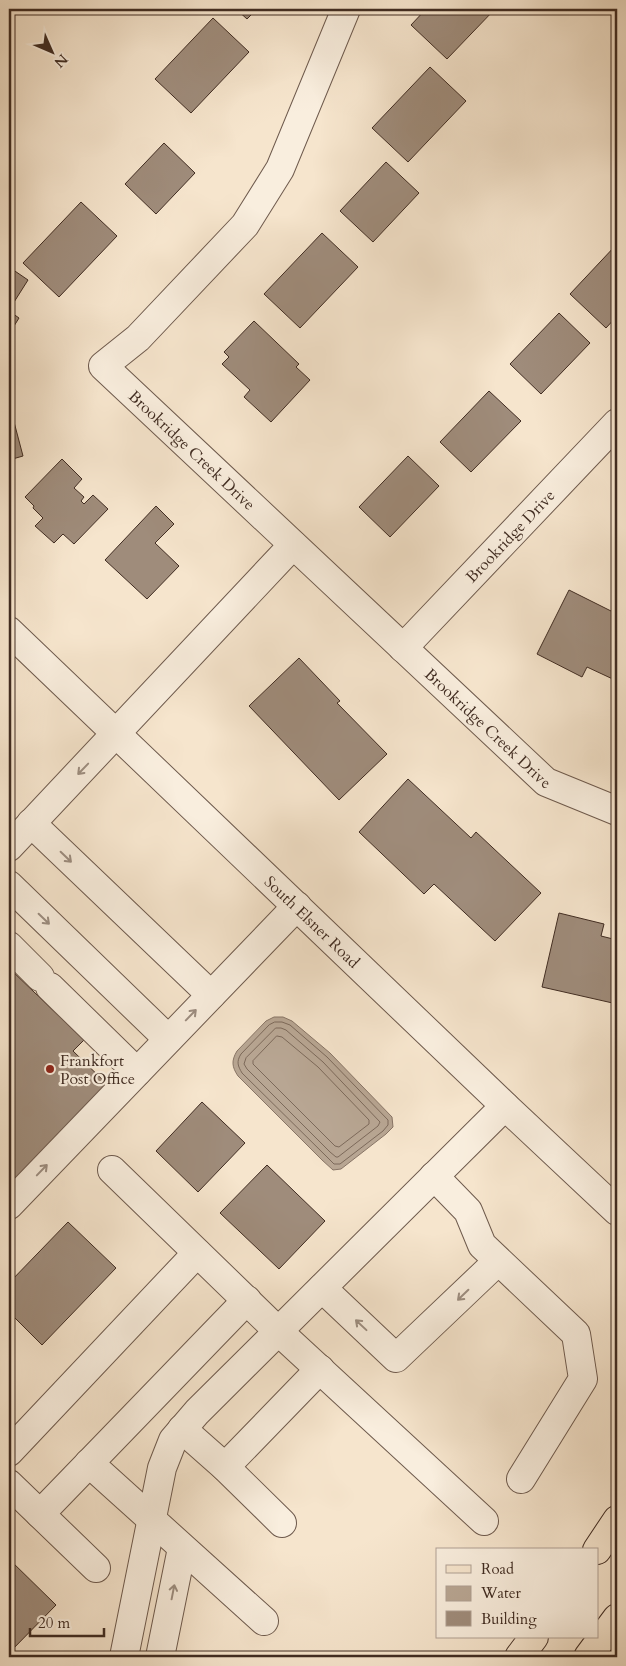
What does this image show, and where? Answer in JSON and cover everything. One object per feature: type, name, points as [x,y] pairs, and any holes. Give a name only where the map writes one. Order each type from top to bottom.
[{"type":"main road","points":[[598,1548],[617,1520]]},
{"type":"main road","points":[[588,1657],[617,1618]]},
{"type":"main road","points":[[519,1657],[533,1638]]},
{"type":"street","name":"Brookridge Creek Drive","points":[[346,9],[280,169],[245,224],[138,338],[103,366],[546,782],[617,811]]},
{"type":"street","name":"Brookridge Drive","points":[[403,648],[617,423]]},
{"type":"street","points":[[9,847],[293,545]]},
{"type":"street","name":"South Elsner Road","points":[[9,631],[617,1211]]},
{"type":"street","points":[[31,823],[211,995]]},
{"type":"street","points":[[9,885],[168,1039]]},
{"type":"street","points":[[9,1206],[297,906]]},
{"type":"street","points":[[9,946],[137,1072]]},
{"type":"street","points":[[124,1657],[162,1468],[173,1440],[197,1412],[278,1330],[505,1106]]},
{"type":"street","points":[[112,1170],[278,1330],[484,1521]]},
{"type":"street","points":[[434,1176],[468,1211],[482,1245],[576,1334],[583,1379],[521,1479]]},
{"type":"street","points":[[9,1452],[197,1253]]},
{"type":"street","points":[[322,1288],[396,1358],[498,1261]]},
{"type":"street","points":[[40,1514],[247,1300]]},
{"type":"street","points":[[225,1467],[320,1369]]},
{"type":"street","points":[[182,1429],[225,1467],[282,1524]]},
{"type":"street","points":[[89,1463],[264,1621]]},
{"type":"street","points":[[9,1484],[96,1568]]},
{"type":"street","points":[[160,1657],[182,1548]]},
{"type":"water","points":[[274,1017],[283,1017],[292,1021],[330,1053],[392,1117],[393,1127],[341,1169],[333,1170],[322,1160],[234,1070],[233,1061],[237,1051],[266,1021]]},
{"type":"building","points":[[236,9],[257,9],[247,19]]},
{"type":"building","points":[[426,9],[495,9],[447,59],[411,25]]},
{"type":"building","points":[[213,18],[249,52],[191,113],[155,79]]},
{"type":"building","points":[[430,67],[466,101],[408,162],[372,128]]},
{"type":"building","points":[[164,143],[195,173],[156,214],[125,184]]},
{"type":"building","points":[[386,162],[419,193],[373,242],[340,211]]},
{"type":"building","points":[[81,202],[117,236],[59,297],[23,263]]},
{"type":"building","points":[[322,233],[358,267],[300,328],[264,294]]},
{"type":"building","points":[[617,244],[617,316],[606,328],[570,294]]},
{"type":"building","points":[[9,267],[28,280],[9,310]]},
{"type":"building","points":[[9,311],[19,318],[9,334]]},
{"type":"building","points":[[559,313],[590,343],[541,394],[510,364]]},
{"type":"building","points":[[254,321],[299,364],[296,367],[310,380],[271,422],[244,397],[250,390],[222,364],[229,357],[224,352]]},
{"type":"building","points":[[489,391],[521,421],[471,472],[440,442]]},
{"type":"building","points":[[9,403],[23,456],[9,460]]},
{"type":"building","points":[[408,456],[439,486],[390,537],[359,507]]},
{"type":"building","points":[[62,459],[82,479],[74,488],[84,497],[81,501],[84,504],[93,495],[108,509],[74,544],[63,534],[54,543],[35,526],[43,518],[25,497]]},
{"type":"building","points":[[156,506],[174,524],[155,543],[179,566],[147,599],[105,560]]},
{"type":"building","points":[[569,590],[611,611],[614,607],[617,609],[617,681],[587,667],[582,677],[537,654]]},
{"type":"building","points":[[299,658],[340,701],[337,703],[387,754],[339,800],[249,706]]},
{"type":"building","points":[[408,779],[471,838],[476,832],[541,893],[495,941],[434,884],[424,894],[359,832]]},
{"type":"building","points":[[559,913],[604,924],[601,936],[617,940],[617,1004],[542,987]]},
{"type":"building","name":"Frankfort Post Office","points":[[9,968],[84,1040],[73,1051],[109,1086],[9,1190]]},
{"type":"building","points":[[202,1102],[245,1143],[198,1192],[156,1151]]},
{"type":"building","points":[[267,1165],[325,1221],[279,1269],[220,1213]]},
{"type":"building","points":[[68,1222],[116,1268],[42,1345],[9,1312],[9,1283]]},
{"type":"building","points":[[9,1559],[56,1605],[9,1653]]},
{"type":"place","name":"Frankfort Post Office","points":[[50,1069]]}]
